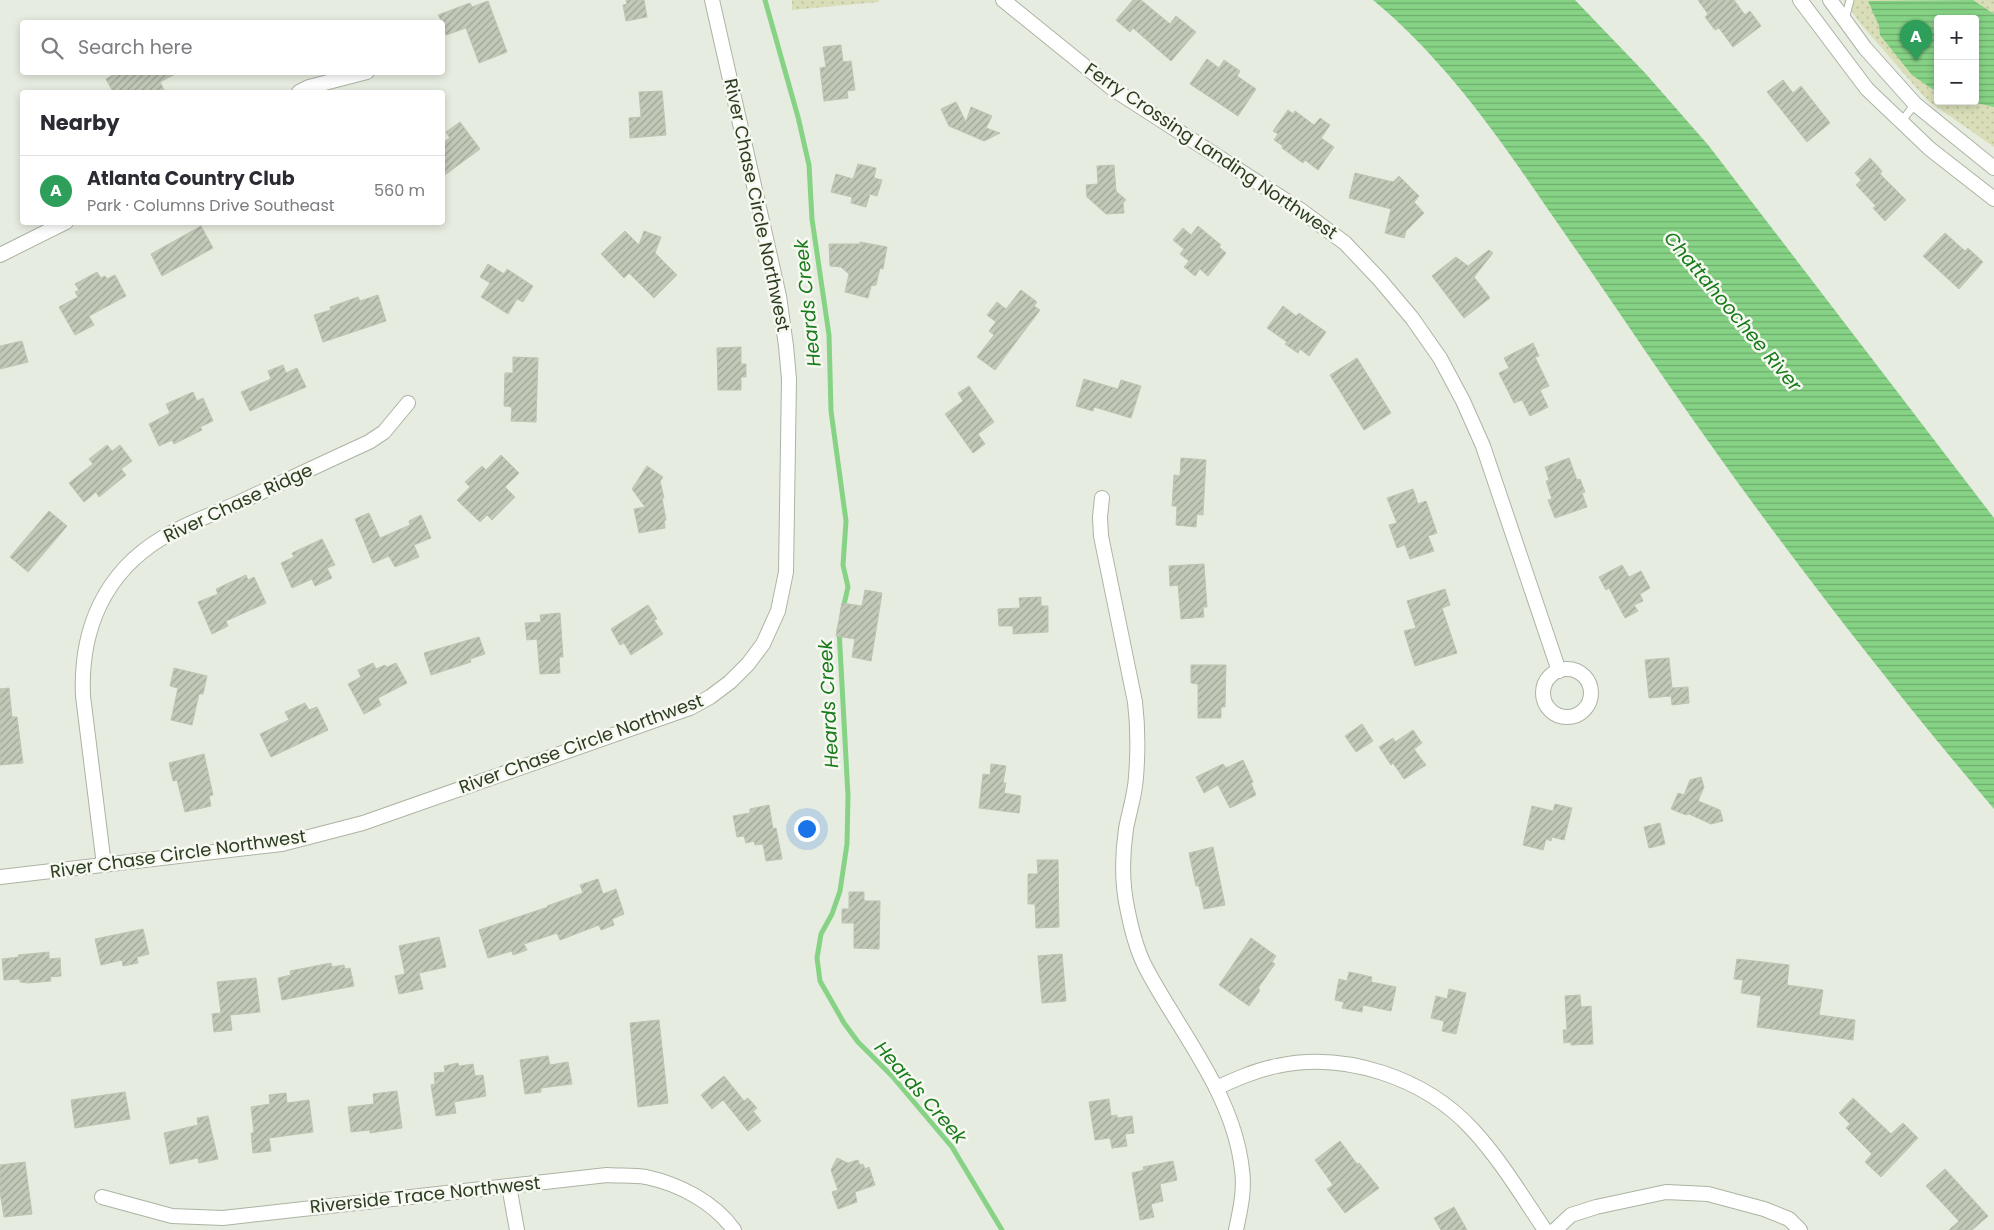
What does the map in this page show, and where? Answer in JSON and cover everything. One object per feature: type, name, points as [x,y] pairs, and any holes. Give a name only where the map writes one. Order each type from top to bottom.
[{"type":"street","name":"River Chase Circle Northwest","points":[[0,877],[282,844],[363,823],[690,708],[710,697],[730,682],[748,664],[763,644],[778,611],[786,572],[789,379],[779,296],[712,0]]},
{"type":"street","name":"Ferry Crossing Landing Northwest","points":[[1003,0],[1113,89],[1299,209],[1345,243],[1412,318],[1440,358],[1464,400],[1483,446],[1559,671]]},
{"type":"street","points":[[1800,0],[1867,89],[1930,149],[1994,199]]},
{"type":"street","points":[[1830,0],[1865,48],[1915,104],[1994,168]]},
{"type":"street","points":[[303,90],[355,75]]},
{"type":"street","points":[[0,255],[60,225]]},
{"type":"street","name":"River Chase Ridge","points":[[104,865],[83,696],[82,673],[84,651],[89,630],[97,609],[108,589],[131,561],[162,538],[369,442],[384,432],[408,403]]},
{"type":"street","points":[[1102,498],[1101,536],[1135,702],[1138,728],[1136,779],[1126,829],[1124,853],[1124,882],[1127,910],[1135,942],[1146,969],[1216,1088],[1234,1130],[1242,1170],[1242,1201],[1236,1230]]},
{"type":"street","points":[[1216,1088],[1256,1071],[1303,1062],[1347,1065],[1377,1071],[1403,1080],[1440,1101],[1472,1128],[1513,1182],[1545,1230]]},
{"type":"street","name":"Riverside Trace Northwest","points":[[102,1197],[172,1216],[223,1218],[607,1175],[644,1177],[670,1184],[711,1206],[734,1230]]},
{"type":"street","points":[[509,1186],[517,1230]]},
{"type":"street","points":[[1555,1230],[1571,1215],[1596,1207],[1666,1192],[1708,1194],[1764,1209],[1789,1219],[1800,1230]]},
{"type":"lane","points":[[1845,20],[1850,0]]},
{"type":"lane","points":[[1901,123],[1915,104]]},
{"type":"shaded area","points":[[792,0],[879,0],[879,2],[792,10]]},
{"type":"shaded area","points":[[1844,0],[1994,0],[1994,147],[1934,105],[1979,105],[1979,15],[1934,15],[1934,105],[1927,100],[1860,23]]},
{"type":"water","name":"Chattahoochee River","points":[[1373,0],[1575,0],[1646,74],[1709,146],[1994,518],[1994,809],[1866,652],[1744,491],[1488,125],[1423,46]]},
{"type":"water","points":[[1973,0],[1994,14],[1994,107],[1979,104],[1979,15],[1934,15],[1934,90],[1912,75],[1880,35],[1879,26],[1868,1]]},
{"type":"building","points":[[626,0],[644,0],[647,17],[626,21],[623,5],[627,4]]},
{"type":"building","points":[[1133,0],[1141,0],[1170,24],[1176,16],[1196,32],[1171,61],[1133,28],[1130,32],[1116,20]]},
{"type":"building","points":[[1698,0],[1734,0],[1745,15],[1750,11],[1761,26],[1733,47],[1719,28],[1715,30],[1705,17],[1708,14]]},
{"type":"building","points":[[488,1],[507,52],[479,63],[466,28],[446,35],[445,20],[441,20],[438,15],[470,3],[472,7]]},
{"type":"building","points":[[841,45],[843,62],[851,61],[855,90],[847,91],[848,98],[824,101],[820,68],[826,67],[823,47]]},
{"type":"building","points":[[1207,59],[1219,68],[1224,60],[1240,71],[1237,76],[1256,89],[1238,116],[1190,84]]},
{"type":"building","points":[[113,75],[173,75],[160,82],[164,90],[112,90],[106,79]]},
{"type":"building","points":[[1783,80],[1793,93],[1801,86],[1830,123],[1807,142],[1767,92]]},
{"type":"building","points":[[662,91],[666,135],[630,138],[629,118],[641,117],[639,92]]},
{"type":"building","points":[[956,102],[966,122],[971,107],[992,116],[986,128],[1000,133],[984,141],[949,126],[941,109]]},
{"type":"building","points":[[1288,110],[1293,114],[1295,111],[1314,125],[1320,118],[1330,125],[1321,138],[1334,147],[1318,170],[1305,160],[1303,163],[1274,140],[1278,134],[1273,131]]},
{"type":"building","points":[[460,122],[480,149],[445,175],[445,141],[450,138],[446,132]]},
{"type":"building","points":[[1870,158],[1882,171],[1880,174],[1906,200],[1885,221],[1873,208],[1876,206],[1856,185],[1861,180],[1855,173]]},
{"type":"building","points":[[858,164],[876,168],[874,178],[882,180],[877,196],[870,194],[866,207],[851,203],[852,197],[831,192],[836,174],[853,179]]},
{"type":"building","points":[[1114,165],[1116,191],[1126,200],[1123,203],[1124,213],[1106,214],[1087,197],[1086,185],[1098,184],[1097,166]]},
{"type":"building","points":[[1355,173],[1393,182],[1399,176],[1419,196],[1414,202],[1424,213],[1406,231],[1404,238],[1385,233],[1391,209],[1349,198]]},
{"type":"building","points":[[201,226],[213,248],[162,276],[151,254]]},
{"type":"building","points":[[1198,226],[1221,245],[1219,247],[1226,253],[1208,276],[1200,269],[1195,276],[1184,267],[1189,261],[1180,254],[1184,249],[1173,240],[1183,228],[1191,235]]},
{"type":"building","points":[[625,231],[639,245],[644,231],[661,237],[655,253],[677,275],[654,298],[629,273],[624,278],[601,254]]},
{"type":"building","points":[[1945,233],[1965,251],[1968,248],[1983,262],[1959,289],[1923,256]]},
{"type":"building","points":[[860,242],[887,247],[883,269],[880,268],[876,285],[871,286],[868,298],[845,292],[849,274],[841,267],[830,266],[829,244],[860,244]]},
{"type":"building","points":[[1489,250],[1493,253],[1474,277],[1490,298],[1464,318],[1432,276],[1456,257],[1468,266]]},
{"type":"building","points":[[488,264],[504,274],[507,269],[533,286],[523,302],[517,299],[508,314],[481,297],[490,283],[480,277]]},
{"type":"building","points":[[97,272],[101,278],[105,276],[107,279],[115,275],[126,296],[89,316],[94,325],[75,335],[59,307],[78,297],[75,292],[79,290],[75,284]]},
{"type":"building","points":[[1021,290],[1037,302],[1034,306],[1040,310],[995,370],[977,357],[994,335],[989,331],[996,322],[987,315],[997,302],[1006,309]]},
{"type":"building","points":[[378,295],[386,321],[323,342],[314,315],[331,310],[330,307],[358,297],[360,301]]},
{"type":"building","points":[[1283,306],[1296,316],[1299,313],[1326,332],[1309,356],[1300,349],[1298,353],[1285,344],[1287,342],[1267,328]]},
{"type":"building","points":[[22,341],[28,362],[0,369],[0,346]]},
{"type":"building","points":[[1533,343],[1539,356],[1535,357],[1549,386],[1540,390],[1548,407],[1530,416],[1522,400],[1514,403],[1499,373],[1509,368],[1504,358]]},
{"type":"building","points":[[741,347],[741,364],[746,364],[746,377],[741,377],[741,390],[718,390],[717,348]]},
{"type":"building","points":[[513,357],[538,358],[536,422],[511,421],[512,407],[504,406],[505,373],[513,373]]},
{"type":"building","points":[[1357,358],[1391,413],[1364,430],[1330,375]]},
{"type":"building","points":[[283,365],[286,373],[297,368],[306,387],[250,411],[241,392],[271,379],[268,371]]},
{"type":"building","points":[[1084,379],[1118,389],[1121,380],[1141,386],[1131,418],[1094,407],[1093,411],[1076,406]]},
{"type":"building","points":[[969,386],[994,422],[978,434],[985,444],[973,453],[945,414],[963,401],[958,393]]},
{"type":"building","points":[[193,392],[197,401],[203,398],[213,421],[200,427],[202,430],[174,444],[172,440],[159,446],[149,424],[170,413],[166,404]]},
{"type":"building","points":[[107,445],[112,451],[120,445],[132,461],[121,469],[126,475],[99,497],[96,492],[84,502],[69,483],[93,464],[89,459]]},
{"type":"building","points":[[501,455],[519,473],[505,487],[515,497],[492,520],[487,515],[480,522],[457,500],[470,487],[465,482],[482,466],[486,470]]},
{"type":"building","points":[[1181,458],[1206,460],[1203,515],[1197,514],[1196,527],[1176,525],[1177,506],[1172,506],[1174,475],[1180,476]]},
{"type":"building","points":[[1569,458],[1577,480],[1580,479],[1585,492],[1582,493],[1587,507],[1555,518],[1548,500],[1552,499],[1546,481],[1549,480],[1545,467]]},
{"type":"building","points":[[647,466],[663,477],[660,481],[666,520],[664,521],[665,528],[639,533],[634,509],[645,507],[632,489]]},
{"type":"building","points":[[1413,489],[1418,504],[1426,501],[1437,533],[1428,536],[1434,551],[1410,559],[1405,545],[1397,548],[1389,525],[1397,523],[1387,498]]},
{"type":"building","points":[[49,511],[67,526],[28,572],[10,557]]},
{"type":"building","points":[[369,513],[380,538],[410,525],[409,521],[421,515],[431,538],[414,545],[419,557],[395,567],[389,556],[373,563],[355,519]]},
{"type":"building","points":[[322,539],[335,565],[327,568],[332,578],[315,586],[312,579],[292,588],[281,563],[294,557],[292,553]]},
{"type":"building","points":[[1204,564],[1207,607],[1203,607],[1204,617],[1181,619],[1178,585],[1170,586],[1169,566]]},
{"type":"building","points":[[1622,565],[1629,577],[1641,571],[1650,588],[1640,594],[1643,601],[1634,605],[1638,611],[1625,618],[1609,588],[1606,590],[1599,577]]},
{"type":"building","points":[[246,575],[248,580],[254,577],[266,603],[226,621],[228,626],[212,634],[198,602],[218,594],[216,589]]},
{"type":"building","points":[[1445,589],[1450,605],[1442,608],[1457,653],[1415,666],[1404,631],[1416,628],[1407,601]]},
{"type":"building","points":[[865,590],[882,593],[871,661],[852,657],[855,639],[836,636],[842,603],[862,606]]},
{"type":"building","points":[[1041,597],[1041,606],[1048,606],[1048,632],[1013,634],[1013,626],[999,626],[998,609],[1020,608],[1019,598]]},
{"type":"building","points":[[648,605],[657,619],[654,620],[663,634],[631,655],[624,643],[620,645],[611,629]]},
{"type":"building","points":[[560,613],[563,657],[559,657],[560,673],[540,674],[537,639],[527,640],[525,623],[541,622],[540,615]]},
{"type":"building","points":[[479,637],[485,654],[470,659],[471,662],[431,675],[424,653]]},
{"type":"building","points":[[1669,658],[1672,688],[1688,687],[1689,703],[1672,705],[1671,696],[1649,698],[1645,660]]},
{"type":"building","points":[[373,663],[376,669],[396,663],[407,683],[378,698],[381,705],[364,714],[348,684],[361,677],[358,670]]},
{"type":"building","points":[[1191,665],[1226,665],[1225,707],[1221,707],[1221,718],[1198,718],[1198,684],[1191,683]]},
{"type":"building","points":[[174,668],[207,676],[203,694],[199,694],[192,725],[171,720],[178,688],[170,686]]},
{"type":"building","points":[[9,688],[12,717],[17,717],[23,763],[0,765],[0,689]]},
{"type":"building","points":[[305,703],[309,710],[317,707],[328,730],[271,757],[260,734],[289,720],[285,712]]},
{"type":"building","points":[[1362,724],[1373,741],[1356,752],[1345,736]]},
{"type":"building","points":[[1413,730],[1422,743],[1414,749],[1426,765],[1404,779],[1393,763],[1391,765],[1379,747],[1393,738],[1395,742]]},
{"type":"building","points":[[204,754],[213,795],[209,796],[211,806],[185,812],[177,780],[173,781],[169,763]]},
{"type":"building","points":[[1243,760],[1253,782],[1251,783],[1256,795],[1230,808],[1218,785],[1204,793],[1196,777],[1223,764],[1226,768]]},
{"type":"building","points":[[991,764],[1006,766],[1003,783],[1006,783],[1004,793],[1021,796],[1019,813],[979,808],[983,774],[990,775]]},
{"type":"building","points":[[1701,777],[1704,787],[1698,801],[1720,810],[1723,821],[1711,824],[1689,814],[1686,815],[1671,809],[1678,793],[1684,795],[1690,780]]},
{"type":"building","points":[[1555,804],[1572,808],[1564,840],[1552,837],[1551,841],[1546,839],[1543,850],[1523,845],[1532,806],[1553,811]]},
{"type":"building","points":[[769,805],[773,829],[776,828],[782,859],[766,861],[763,844],[755,845],[754,841],[746,843],[744,836],[737,837],[733,816],[750,813],[750,809]]},
{"type":"building","points":[[1660,823],[1665,844],[1649,848],[1644,827]]},
{"type":"building","points":[[1213,847],[1225,905],[1204,909],[1199,886],[1196,886],[1189,853]]},
{"type":"building","points":[[1037,860],[1058,860],[1059,927],[1036,928],[1035,904],[1028,904],[1028,874],[1038,874]]},
{"type":"building","points":[[598,879],[603,894],[616,889],[624,914],[612,919],[614,925],[601,930],[599,925],[560,940],[557,933],[524,944],[527,950],[513,955],[512,951],[488,958],[479,930],[583,893],[580,885]]},
{"type":"building","points":[[849,892],[864,892],[864,901],[880,901],[879,949],[854,948],[854,923],[842,923],[842,909],[849,909]]},
{"type":"building","points":[[143,929],[149,954],[137,957],[138,963],[123,966],[122,960],[101,965],[95,939]]},
{"type":"building","points":[[439,937],[446,967],[419,973],[423,989],[399,994],[395,976],[405,974],[399,946]]},
{"type":"building","points":[[1251,938],[1276,956],[1272,962],[1275,964],[1258,988],[1260,990],[1249,1006],[1219,985]]},
{"type":"building","points":[[49,952],[49,959],[60,958],[61,976],[50,977],[51,981],[28,983],[20,982],[20,979],[4,980],[2,959],[19,957],[18,955]]},
{"type":"building","points":[[1062,954],[1066,1001],[1042,1003],[1038,956]]},
{"type":"building","points":[[1737,959],[1789,965],[1787,985],[1823,990],[1819,1015],[1855,1020],[1853,1040],[1757,1027],[1761,996],[1741,993],[1743,980],[1734,979]]},
{"type":"building","points":[[331,963],[332,967],[344,965],[345,969],[350,968],[354,986],[282,1000],[278,978],[291,975],[290,971]]},
{"type":"building","points":[[1349,972],[1372,977],[1371,982],[1396,987],[1391,1011],[1363,1005],[1362,1012],[1342,1008],[1344,1002],[1335,1000],[1339,979],[1347,981]]},
{"type":"building","points":[[256,978],[260,1012],[230,1015],[232,1030],[214,1032],[212,1014],[221,1013],[217,982]]},
{"type":"building","points":[[1449,989],[1466,993],[1456,1034],[1442,1031],[1444,1021],[1431,1018],[1436,996],[1447,999]]},
{"type":"building","points":[[1580,995],[1581,1007],[1591,1006],[1593,1044],[1571,1045],[1571,1042],[1564,1043],[1563,1030],[1567,1030],[1565,996]]},
{"type":"building","points":[[659,1020],[668,1103],[638,1107],[630,1023]]},
{"type":"building","points":[[548,1056],[550,1065],[568,1062],[572,1084],[541,1088],[541,1092],[525,1094],[520,1060]]},
{"type":"building","points":[[458,1063],[459,1066],[473,1064],[475,1076],[483,1075],[486,1096],[454,1102],[456,1113],[436,1116],[431,1085],[435,1084],[434,1073],[445,1072],[444,1066]]},
{"type":"building","points":[[724,1076],[744,1101],[748,1098],[757,1108],[753,1111],[761,1121],[748,1131],[723,1100],[712,1109],[701,1095]]},
{"type":"building","points":[[397,1091],[402,1128],[370,1133],[370,1130],[351,1132],[348,1107],[374,1104],[373,1094]]},
{"type":"building","points":[[125,1092],[130,1119],[75,1128],[71,1100]]},
{"type":"building","points":[[286,1093],[287,1103],[309,1100],[313,1132],[269,1138],[271,1151],[253,1153],[251,1133],[254,1133],[251,1107],[270,1104],[269,1095]]},
{"type":"building","points":[[1853,1098],[1891,1134],[1903,1123],[1918,1138],[1881,1177],[1865,1162],[1872,1154],[1846,1128],[1850,1124],[1839,1113]]},
{"type":"building","points":[[1109,1099],[1111,1116],[1117,1115],[1117,1118],[1132,1116],[1134,1133],[1125,1134],[1127,1146],[1112,1148],[1110,1138],[1095,1140],[1089,1102]]},
{"type":"building","points":[[208,1116],[218,1159],[199,1163],[198,1158],[170,1164],[164,1133],[198,1125],[197,1118]]},
{"type":"building","points":[[1340,1141],[1357,1164],[1359,1163],[1379,1188],[1345,1213],[1327,1189],[1333,1185],[1315,1160]]},
{"type":"building","points":[[837,1158],[848,1163],[858,1160],[865,1169],[869,1167],[875,1185],[855,1192],[857,1202],[838,1209],[832,1192],[838,1190],[831,1170]]},
{"type":"building","points":[[1173,1161],[1177,1180],[1160,1184],[1163,1201],[1151,1204],[1154,1217],[1140,1220],[1132,1173],[1144,1170],[1143,1167]]},
{"type":"building","points":[[25,1162],[32,1214],[4,1217],[0,1192],[0,1165]]},
{"type":"building","points":[[1945,1169],[1988,1216],[1972,1230],[1949,1230],[1959,1221],[1926,1186]]},
{"type":"building","points":[[1454,1207],[1467,1230],[1441,1230],[1434,1218]]},
{"type":"waterway","name":"Heards Creek","points":[[765,0],[798,117],[809,165],[812,219],[829,335],[831,411],[846,521],[843,565],[848,587],[843,609]]},
{"type":"waterway","name":"Heards Creek","points":[[839,629],[848,796],[847,844],[840,891],[832,914],[821,934],[817,958],[820,981],[844,1023],[858,1042],[892,1076],[952,1147],[1002,1230]]},
{"type":"place","name":"Atlanta Country Club","points":[[1916,61]]}]
